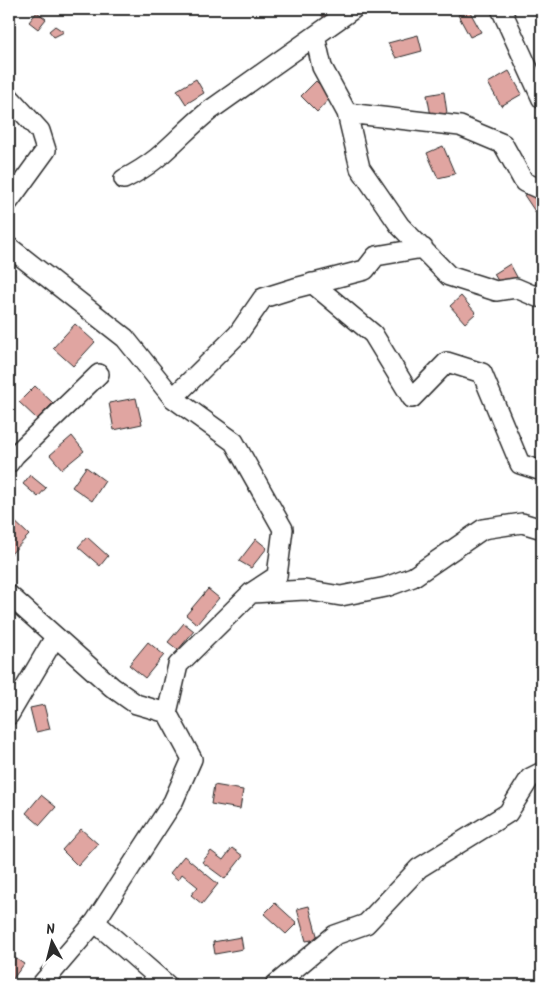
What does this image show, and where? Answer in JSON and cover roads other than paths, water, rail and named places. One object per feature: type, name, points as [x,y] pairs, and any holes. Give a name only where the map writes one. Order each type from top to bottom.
[{"type":"street","points":[[124,179],[157,158],[209,111],[352,9]]},
{"type":"street","points":[[501,9],[542,99]]},
{"type":"street","points":[[315,36],[322,67],[347,113],[360,168],[400,226],[449,276],[496,291],[516,288],[537,297],[542,292]]},
{"type":"street","points":[[9,97],[40,131],[46,150],[9,201]]},
{"type":"street","points":[[347,113],[460,126],[503,144],[524,182],[542,190]]},
{"type":"street","points":[[9,246],[125,338],[172,398],[234,442],[283,529],[277,576],[251,593],[178,665],[167,713],[192,759],[173,802],[95,922],[41,985]]},
{"type":"street","points":[[172,398],[238,334],[262,298],[365,270],[376,256],[423,248]]},
{"type":"street","points":[[312,283],[373,334],[412,398],[447,362],[482,373],[520,464],[542,471]]},
{"type":"street","points":[[9,463],[15,454],[99,374]]},
{"type":"street","points":[[251,593],[305,590],[341,596],[386,587],[413,577],[483,529],[522,524],[542,529]]},
{"type":"street","points":[[9,595],[112,687],[136,704],[167,713]]},
{"type":"street","points":[[9,714],[55,637]]},
{"type":"street","points":[[274,985],[334,935],[366,924],[419,868],[508,813],[530,778],[542,772]]},
{"type":"street","points":[[95,922],[167,985]]}]
